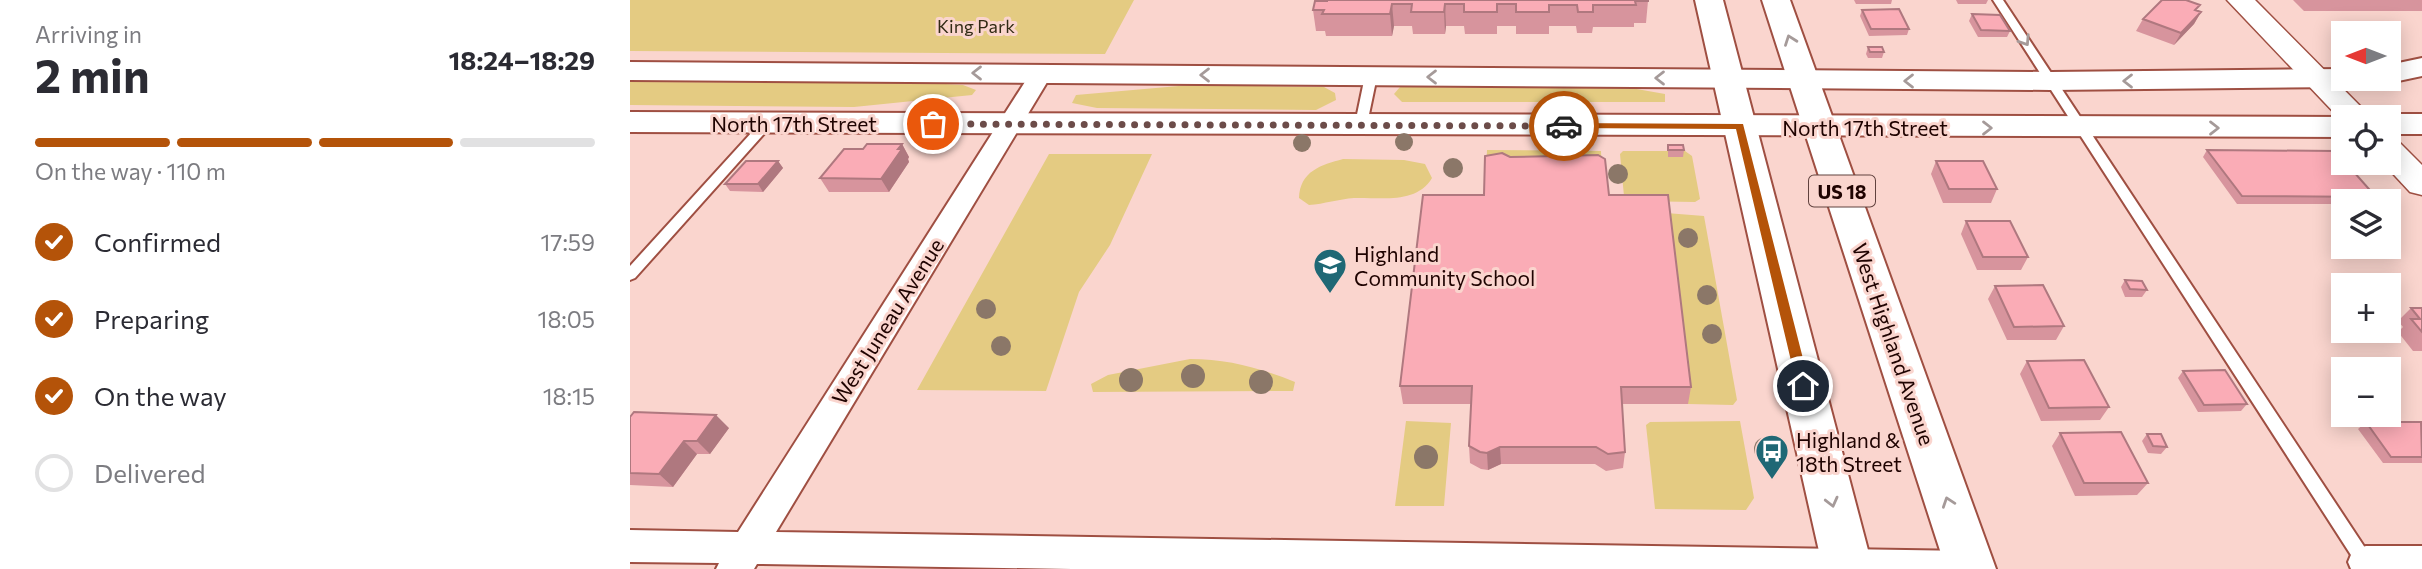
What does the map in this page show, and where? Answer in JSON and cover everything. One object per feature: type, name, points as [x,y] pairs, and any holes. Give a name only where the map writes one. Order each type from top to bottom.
[{"type":"main road","points":[[1709,0],[1848,568]]},
{"type":"main road","name":"West Highland Avenue","points":[[1776,0],[1970,568]]},
{"type":"main road","points":[[2401,71],[2422,67]]},
{"type":"main road","points":[[630,71],[1804,80],[2331,78]]},
{"type":"main road","name":"North 17th Street","points":[[630,122],[2331,127]]},
{"type":"main road","points":[[2401,124],[2422,124]]},
{"type":"street","points":[[2239,0],[2331,78]]},
{"type":"street","name":"West Juneau Avenue","points":[[741,558],[1041,74]]},
{"type":"street","points":[[2401,162],[2422,184]]},
{"type":"street","points":[[630,546],[741,558],[1970,568]]},
{"type":"street","points":[[2368,565],[2422,562]]},
{"type":"lane","points":[[1998,0],[2368,565]]},
{"type":"lane","points":[[1361,124],[1371,76]]},
{"type":"lane","points":[[630,275],[766,123]]},
{"type":"green space","name":"King Park","points":[[630,0],[1134,0],[1105,54],[630,51]]},
{"type":"green space","points":[[630,82],[928,83],[963,85],[976,90],[972,95],[854,107],[630,105]]},
{"type":"green space","points":[[1190,85],[1324,87],[1335,93],[1336,100],[1316,110],[1097,108],[1072,103],[1076,95]]},
{"type":"green space","points":[[1400,87],[1631,88],[1665,94],[1665,102],[1402,102],[1394,94]]},
{"type":"green space","points":[[1487,150],[1601,151],[1602,174],[1486,174]]},
{"type":"green space","points":[[1623,151],[1685,151],[1692,156],[1700,199],[1695,202],[1631,201],[1624,196],[1620,154]]},
{"type":"green space","points":[[1049,154],[1152,154],[1110,245],[1079,292],[1046,391],[917,390]]},
{"type":"green space","points":[[1343,159],[1404,160],[1425,164],[1432,178],[1417,192],[1396,198],[1354,198],[1309,205],[1299,198],[1303,181],[1308,175],[1320,167]]},
{"type":"green space","points":[[1666,213],[1704,216],[1737,400],[1733,405],[1688,404]]},
{"type":"green space","points":[[1190,359],[1244,365],[1269,372],[1295,382],[1293,391],[1093,392],[1091,384],[1108,375]]},
{"type":"green space","points":[[1406,421],[1451,423],[1444,506],[1395,506]]},
{"type":"green space","points":[[1740,421],[1754,498],[1746,510],[1655,509],[1646,425],[1650,422]]},
{"type":"building","points":[[1327,0],[1648,1],[1635,1],[1636,5],[1593,5],[1593,12],[1578,12],[1577,5],[1549,5],[1549,12],[1516,12],[1516,4],[1497,4],[1497,12],[1464,12],[1464,4],[1445,4],[1444,12],[1411,12],[1412,4],[1392,4],[1390,14],[1322,14],[1324,10],[1313,10],[1315,1]]},
{"type":"building","points":[[2162,0],[2186,0],[2200,5],[2195,10],[2201,12],[2181,33],[2143,19]]},
{"type":"building","points":[[1899,9],[1909,29],[1871,29],[1862,10]]},
{"type":"building","points":[[1972,14],[2000,15],[2010,31],[1981,30]]},
{"type":"building","points":[[1868,47],[1882,47],[1884,52],[1870,52]]},
{"type":"building","points":[[867,144],[902,144],[898,149],[902,149],[881,179],[820,178],[844,149],[863,149]]},
{"type":"building","points":[[1668,145],[1683,145],[1684,150],[1668,150]]},
{"type":"building","points":[[2207,150],[2331,151],[2331,175],[2357,175],[2369,189],[2331,189],[2331,197],[2242,196]]},
{"type":"building","points":[[1502,153],[1510,157],[1598,155],[1605,159],[1609,195],[1668,195],[1691,387],[1621,387],[1625,452],[1608,454],[1596,447],[1500,447],[1487,453],[1480,452],[1469,446],[1472,386],[1400,386],[1423,195],[1484,195],[1485,156]]},
{"type":"building","points":[[746,161],[778,161],[758,184],[725,184]]},
{"type":"building","points":[[1936,161],[1983,161],[1997,189],[1949,189]]},
{"type":"building","points":[[1966,221],[2010,221],[2028,257],[1983,257]]},
{"type":"building","points":[[2125,280],[2142,281],[2147,290],[2130,289]]},
{"type":"building","points":[[2043,285],[2064,326],[2014,327],[1995,286]]},
{"type":"building","points":[[2411,308],[2422,308],[2422,332],[2411,319],[2420,319]]},
{"type":"building","points":[[2084,360],[2109,407],[2049,408],[2027,361]]},
{"type":"building","points":[[2225,370],[2247,404],[2204,405],[2183,371]]},
{"type":"building","points":[[634,412],[716,415],[697,441],[684,441],[659,474],[630,473],[630,417]]},
{"type":"building","points":[[2401,422],[2421,422],[2422,457],[2391,457],[2370,427],[2401,427]]},
{"type":"building","points":[[2121,432],[2148,483],[2084,483],[2060,433]]},
{"type":"building","points":[[2147,434],[2161,434],[2167,447],[2153,446]]},
{"type":"way so far","points":[[933,124],[1564,126]]},
{"type":"place","name":"Highland Community School","points":[[1330,295]]},
{"type":"place","name":"Highland & 18th Street","points":[[1772,481]]},
{"type":"route","points":[[1564,126],[1740,126],[1803,386]]}]
